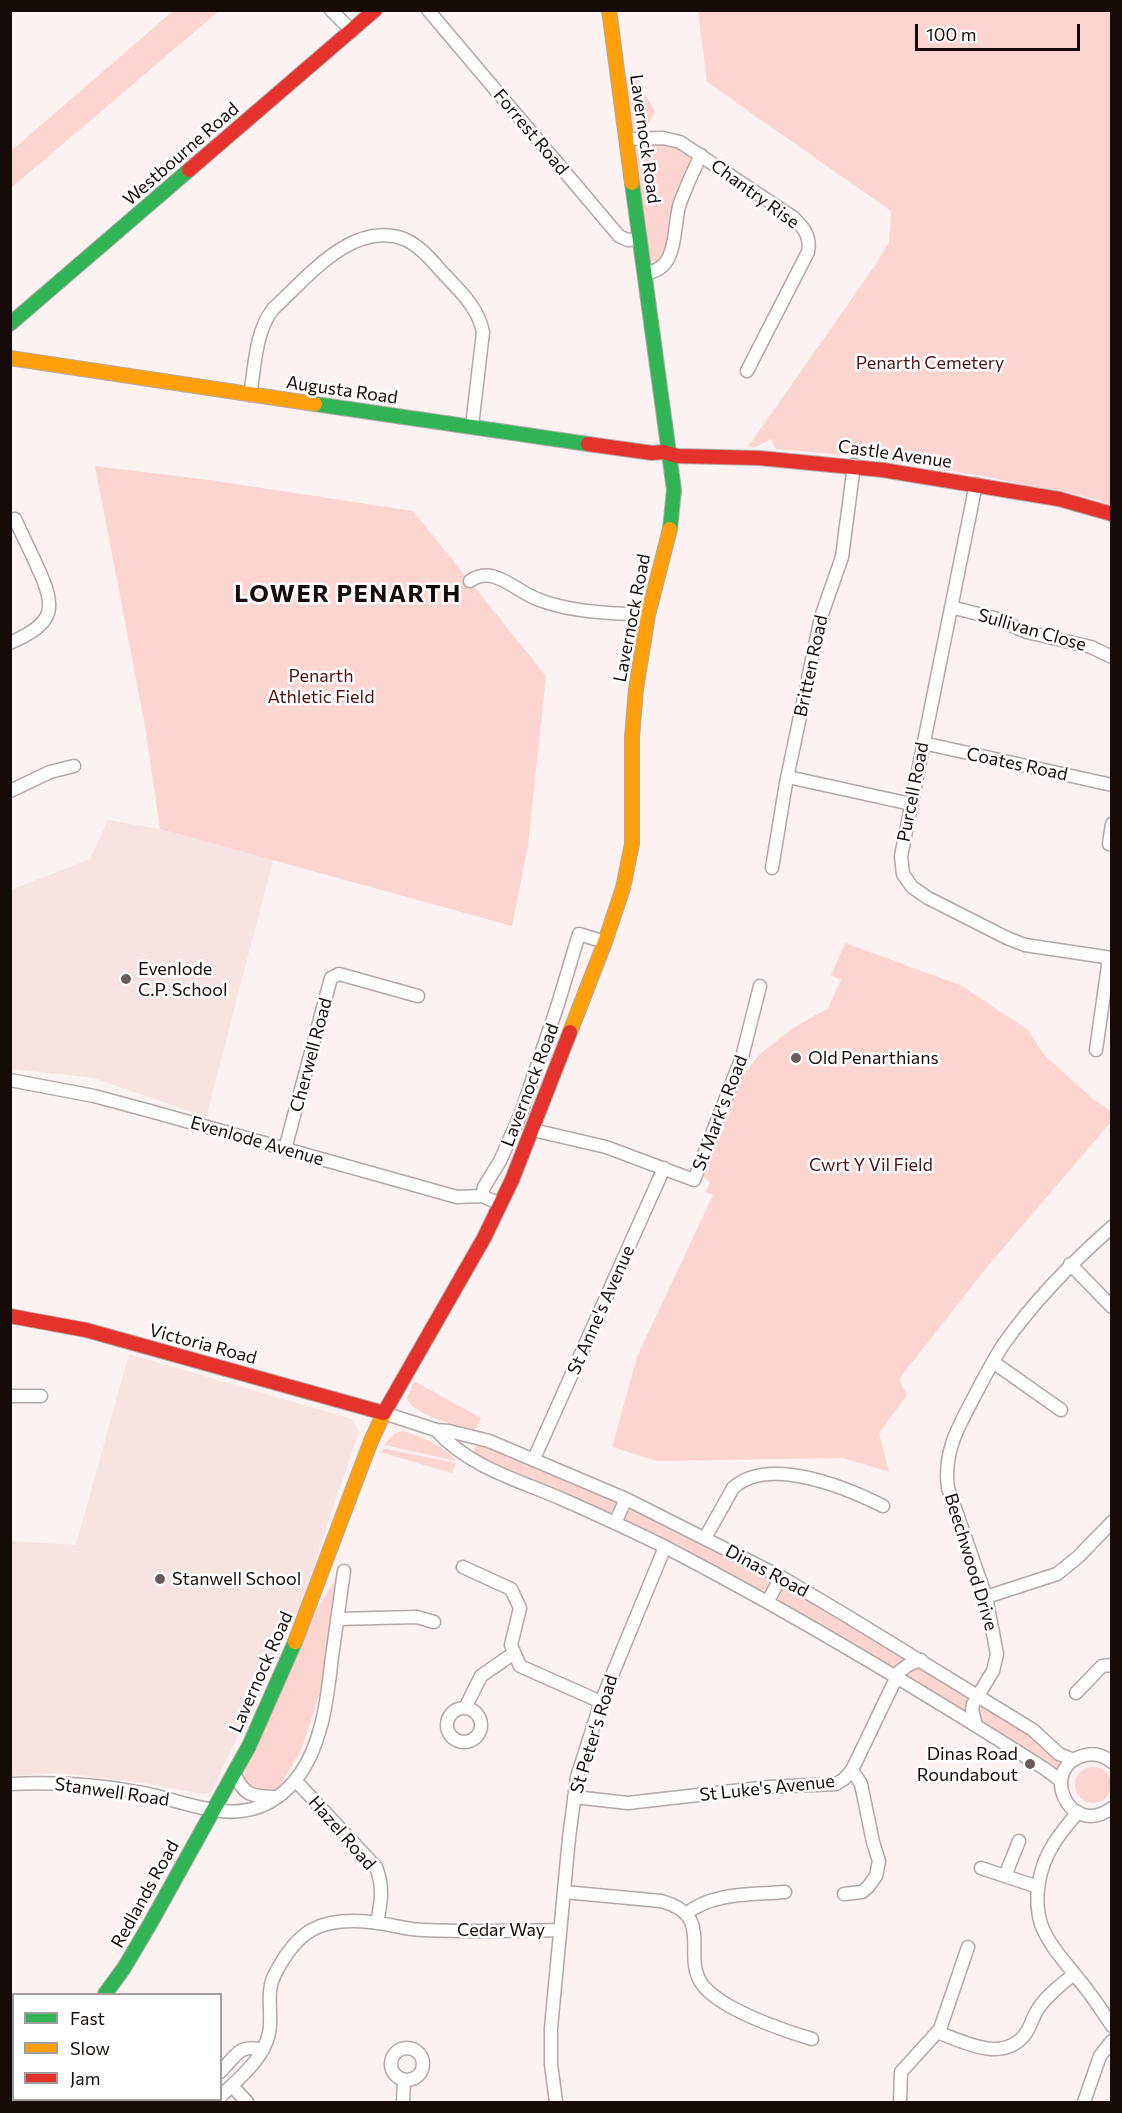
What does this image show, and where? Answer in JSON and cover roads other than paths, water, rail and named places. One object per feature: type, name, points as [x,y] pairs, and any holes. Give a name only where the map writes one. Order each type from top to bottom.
[{"type":"main road","name":"Westbourne Road","points":[[10,324],[375,10]]},
{"type":"main road","name":"Lavernock Road","points":[[213,1810],[249,1746],[303,1624],[384,1413],[465,1272],[500,1204],[533,1130],[624,888],[632,844],[634,710],[648,615],[672,514],[674,490],[609,10]]},
{"type":"main road","name":"Augusta Road","points":[[10,358],[250,395],[670,454]]},
{"type":"main road","name":"Castle Avenue","points":[[670,454],[776,458],[854,465],[976,484],[1089,507],[1112,514]]},
{"type":"main road","name":"Victoria Road","points":[[10,1316],[86,1330],[384,1413]]},
{"type":"main road","name":"Redlands Road","points":[[106,1993],[140,1941],[213,1810]]},
{"type":"street","points":[[331,10],[352,31]]},
{"type":"street","name":"Forrest Road","points":[[428,10],[619,236],[628,240],[640,239]]},
{"type":"street","name":"Chantry Rise","points":[[627,140],[671,139],[680,142],[794,218],[802,226],[808,240],[808,252],[747,370]]},
{"type":"street","points":[[645,273],[652,273],[660,268],[672,254],[680,204],[701,155]]},
{"type":"street","points":[[250,395],[262,327],[273,309],[337,251],[367,236],[394,237],[411,243],[426,255],[467,298],[480,321],[483,332],[472,426]]},
{"type":"street","name":"Britten Road","points":[[772,868],[788,777],[823,610],[842,558],[854,465]]},
{"type":"street","name":"Purcell Road","points":[[976,484],[901,856],[903,874],[912,887],[928,898],[1020,944],[1110,958]]},
{"type":"street","points":[[10,643],[30,634],[39,626],[47,617],[50,603],[46,585],[15,519]]},
{"type":"street","points":[[470,581],[476,576],[490,575],[526,595],[551,604],[594,612],[648,615]]},
{"type":"street","name":"Sullivan Close","points":[[951,608],[986,616],[1027,632],[1091,647],[1112,657]]},
{"type":"street","name":"Coates Road","points":[[923,743],[1112,785]]},
{"type":"street","points":[[10,791],[50,772],[74,766]]},
{"type":"street","points":[[788,777],[911,804]]},
{"type":"street","points":[[1109,844],[1112,824]]},
{"type":"street","points":[[482,1196],[484,1186],[500,1161],[520,1116],[579,934],[605,942]]},
{"type":"street","points":[[1096,1050],[1110,958]]},
{"type":"street","name":"Cherwell Road","points":[[285,1149],[331,978],[339,974],[418,996]]},
{"type":"street","name":"St Mark's Road","points":[[533,1130],[606,1147],[694,1180],[742,1057],[760,986]]},
{"type":"street","name":"Evenlode Avenue","points":[[10,1080],[94,1096],[457,1197],[482,1196],[500,1204]]},
{"type":"street","name":"St Anne's Avenue","points":[[537,1452],[664,1168]]},
{"type":"street","name":"Beechwood Drive","points":[[979,1696],[993,1671],[997,1654],[986,1597],[948,1488],[946,1474],[950,1448],[956,1431],[993,1362],[1044,1293],[1070,1264],[1112,1227]]},
{"type":"street","points":[[1070,1264],[1112,1307]]},
{"type":"street","points":[[993,1362],[1061,1410]]},
{"type":"street","points":[[10,1396],[41,1396]]},
{"type":"street","name":"Dinas Road","points":[[384,1413],[436,1430],[473,1436],[520,1453],[626,1499],[705,1538],[781,1577],[921,1660],[1033,1730],[1059,1754],[1074,1760]]},
{"type":"street","name":"Dinas Road","points":[[436,1430],[446,1441],[476,1463],[615,1523],[768,1601],[898,1676],[1061,1781]]},
{"type":"street","points":[[466,1456],[473,1436]]},
{"type":"street","points":[[705,1538],[726,1497],[740,1482],[756,1476],[783,1476],[822,1481],[851,1490],[883,1506]]},
{"type":"street","points":[[615,1523],[626,1499]]},
{"type":"street","points":[[986,1597],[1057,1574],[1078,1557],[1112,1521]]},
{"type":"street","name":"St Peter's Road","points":[[560,1930],[578,1777],[601,1702],[665,1547]]},
{"type":"street","points":[[463,1567],[511,1589],[520,1608],[511,1645],[520,1666],[601,1702]]},
{"type":"street","points":[[213,1810],[253,1808],[280,1797],[296,1782],[321,1727],[344,1571]]},
{"type":"street","points":[[768,1601],[781,1577]]},
{"type":"street","points":[[337,1619],[417,1617],[434,1622]]},
{"type":"street","points":[[465,1708],[481,1676],[514,1653]]},
{"type":"street","points":[[898,1676],[900,1670],[921,1660]]},
{"type":"street","points":[[1076,1693],[1102,1666],[1112,1665]]},
{"type":"street","name":"St Luke's Avenue","points":[[574,1797],[628,1803],[768,1787],[836,1784],[852,1770],[898,1676]]},
{"type":"street","points":[[976,1725],[972,1710],[975,1699],[979,1696]]},
{"type":"street","points":[[1111,1759],[1092,1754],[1074,1760],[1068,1765],[1061,1781],[1064,1798],[1068,1805],[1078,1812],[1090,1816],[1099,1815],[1112,1808]]},
{"type":"street","points":[[844,1894],[862,1892],[868,1887],[876,1876],[879,1860],[861,1784],[852,1770]]},
{"type":"street","points":[[234,1772],[239,1785],[246,1792],[262,1797],[280,1797]]},
{"type":"street","name":"Hazel Road","points":[[296,1782],[376,1867],[382,1888],[377,1923]]},
{"type":"street","name":"Stanwell Road","points":[[10,1784],[62,1783],[96,1786],[152,1795],[213,1810]]},
{"type":"street","points":[[1078,1812],[1053,1845],[1045,1860],[1038,1887],[1041,1924],[1049,1941],[1112,2026]]},
{"type":"street","points":[[1005,1876],[1019,1841]]},
{"type":"street","points":[[981,1868],[1038,1887]]},
{"type":"street","points":[[564,1892],[673,1904],[686,1914],[692,1925],[695,1936],[697,1974],[700,1982],[714,1996],[741,2012],[812,2039]]},
{"type":"street","points":[[686,1914],[693,1908],[713,1899],[784,1892]]},
{"type":"street","name":"Cedar Way","points":[[263,2050],[270,2031],[270,1987],[273,1978],[295,1941],[304,1934],[326,1924],[355,1921],[422,1930],[560,1930],[551,2028],[551,2064],[555,2103]]},
{"type":"street","points":[[900,2103],[901,2072],[940,2029],[968,1947]]},
{"type":"street","points":[[937,2032],[992,2049],[1013,2046],[1026,2032],[1038,2009],[1074,1974]]},
{"type":"street","points":[[1084,2103],[1100,2056],[1112,2041]]},
{"type":"street","points":[[222,2070],[245,2047],[251,2046],[263,2050],[222,2096]]},
{"type":"street","points":[[403,2103],[404,2080]]},
{"type":"street","points":[[232,2086],[247,2103]]},
{"type":"place","name":"Evenlode C.P. School","points":[[126,979]]},
{"type":"place","name":"Old Penarthians","points":[[796,1058]]},
{"type":"place","name":"Stanwell School","points":[[160,1579]]},
{"type":"place","name":"Dinas Road Roundabout","points":[[1030,1764]]},
{"type":"district","name":"LOWER PENARTH","points":[[348,594]]},
{"type":"park label","name":"Penarth Cemetery","points":[[930,363]]},
{"type":"park label","name":"Penarth Athletic Field","points":[[321,686]]},
{"type":"park label","name":"Cwrt Y Vil Field","points":[[871,1165]]}]
